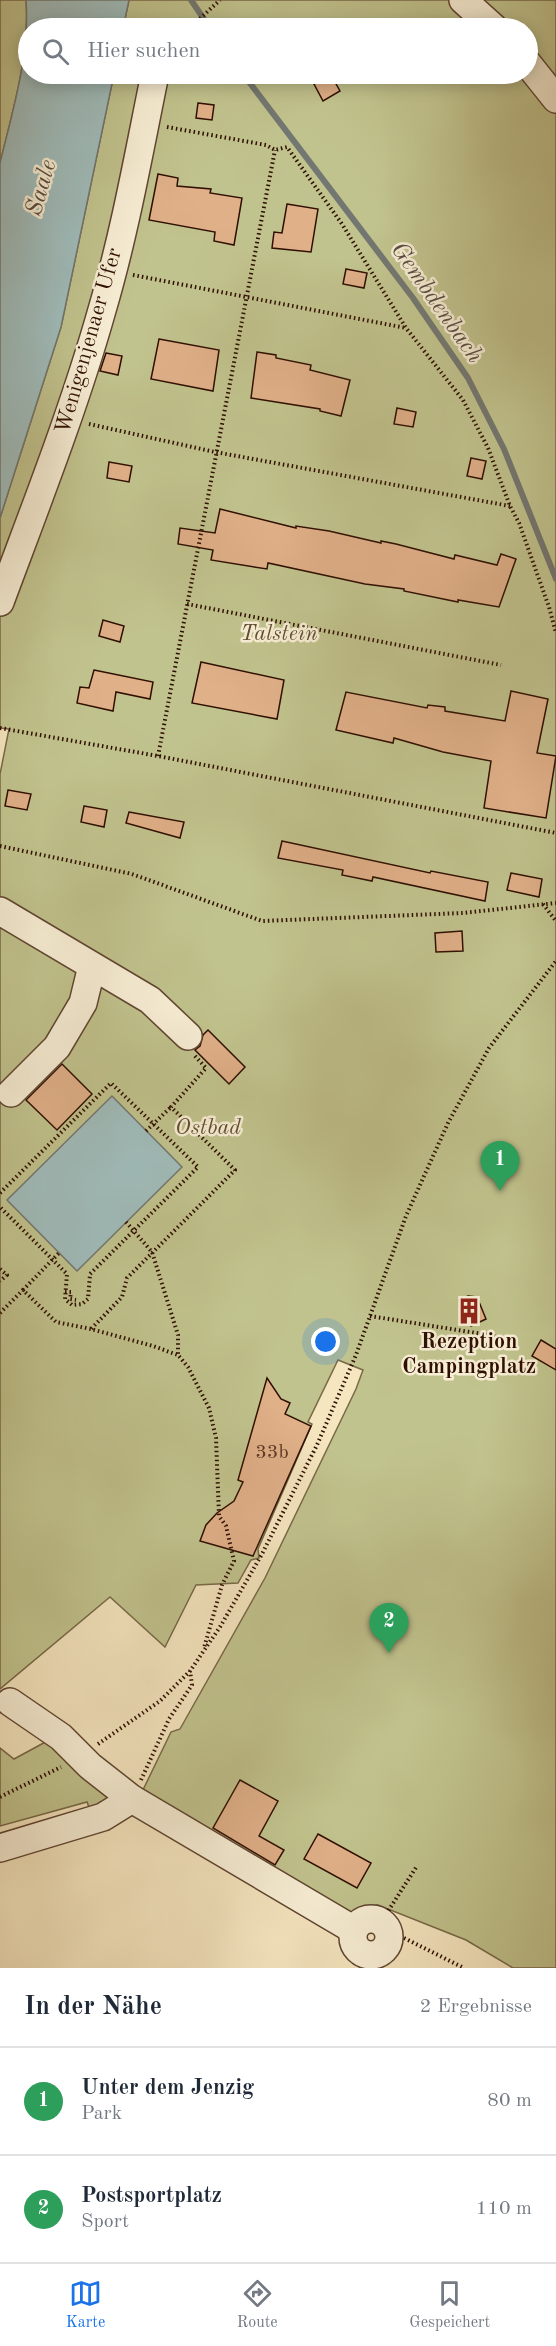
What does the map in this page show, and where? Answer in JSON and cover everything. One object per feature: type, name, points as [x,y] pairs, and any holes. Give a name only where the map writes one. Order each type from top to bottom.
[{"type":"street","points":[[463,0],[483,18]]},
{"type":"street","points":[[538,76],[556,99]]},
{"type":"street","name":"Wenigenjenaer Ufer","points":[[0,602],[68,419],[102,309],[153,84]]},
{"type":"street","points":[[0,911],[150,1000],[188,1036]]},
{"type":"street","points":[[11,1093],[57,1047],[83,1004],[93,966]]},
{"type":"street","points":[[10,1702],[61,1737],[90,1766],[132,1799],[247,1869],[354,1930]]},
{"type":"street","points":[[0,1848],[103,1817],[132,1799]]},
{"type":"street","points":[[371,1918],[384,1926],[388,1943],[385,1948],[363,1961],[354,1945],[352,1937],[354,1930],[358,1924],[371,1918]]},
{"type":"path","points":[[201,18],[219,0]]},
{"type":"path","points":[[145,123],[266,145],[275,150],[287,147],[342,224],[406,328],[463,399],[488,448],[523,533],[556,633]]},
{"type":"path","points":[[158,756],[275,150]]},
{"type":"path","points":[[112,271],[406,328]]},
{"type":"path","points":[[68,419],[215,452],[510,506]]},
{"type":"path","points":[[188,604],[501,665]]},
{"type":"path","points":[[0,728],[158,756],[556,833]]},
{"type":"path","points":[[0,846],[132,874],[262,921],[463,913],[556,903]]},
{"type":"path","points":[[543,904],[556,921]]},
{"type":"path","points":[[132,1799],[169,1719],[192,1685],[190,1671],[220,1627],[267,1544],[317,1445],[356,1355],[406,1216],[448,1122],[489,1048],[556,961]]},
{"type":"path","points":[[549,970],[556,974]]},
{"type":"path","points":[[146,1131],[206,1068],[181,1043],[188,1036]]},
{"type":"path","points":[[0,1193],[111,1083],[198,1167],[90,1274],[88,1299],[82,1304],[72,1305],[65,1299],[67,1274],[0,1207]]},
{"type":"path","points":[[91,1329],[122,1297],[127,1278],[236,1170],[171,1107]]},
{"type":"path","points":[[126,1222],[152,1252],[178,1335],[178,1356]]},
{"type":"path","points":[[0,1313],[59,1253]]},
{"type":"path","points":[[0,1269],[6,1275],[0,1281]]},
{"type":"path","points":[[23,1290],[56,1322],[153,1346],[178,1356],[188,1367],[209,1408],[216,1437],[219,1516],[226,1526],[234,1561],[222,1585],[203,1652]]},
{"type":"path","points":[[65,1292],[71,1292],[70,1299],[76,1300]]},
{"type":"path","points":[[370,1316],[495,1336]]},
{"type":"path","points":[[417,1866],[384,1926],[464,1968]]},
{"type":"green space","points":[[0,0],[26,0],[27,18],[18,18],[19,84],[0,163]]},
{"type":"green space","points":[[129,0],[556,0],[556,1968],[513,1968],[466,1940],[378,1905],[364,1907],[350,1914],[141,1794],[171,1732],[180,1729],[265,1578],[363,1370],[338,1360],[308,1422],[312,1424],[258,1549],[259,1558],[251,1560],[238,1583],[196,1585],[165,1647],[110,1597],[0,1689],[0,774],[9,729],[0,728],[0,518],[61,327],[112,84],[538,84],[538,18],[125,18]]},
{"type":"green space","points":[[51,1739],[118,1798],[92,1815],[87,1802],[0,1826],[0,1748],[14,1759]]},
{"type":"water","points":[[26,0],[129,0],[125,18],[27,18]]},
{"type":"water","name":"Saale","points":[[19,84],[112,84],[61,327],[0,518],[0,163]]},
{"type":"water","points":[[112,1096],[182,1167],[77,1271],[7,1200]]},
{"type":"building","points":[[314,84],[336,84],[340,91],[323,101]]},
{"type":"building","points":[[198,103],[214,105],[212,120],[196,118]]},
{"type":"building","points":[[158,174],[178,178],[177,186],[211,189],[210,193],[242,198],[234,245],[214,241],[215,232],[149,220]]},
{"type":"building","points":[[287,204],[318,209],[311,252],[272,248],[274,232],[282,233]]},
{"type":"building","points":[[346,269],[367,273],[364,288],[343,284]]},
{"type":"building","points":[[159,339],[219,350],[213,391],[151,379]]},
{"type":"building","points":[[257,352],[311,365],[310,370],[350,380],[341,416],[320,411],[320,409],[251,398]]},
{"type":"building","points":[[106,353],[122,356],[118,375],[100,371]]},
{"type":"building","points":[[397,408],[416,412],[413,427],[394,424]]},
{"type":"building","points":[[471,458],[486,461],[482,479],[467,476]]},
{"type":"building","points":[[109,462],[132,466],[129,482],[107,478]]},
{"type":"building","points":[[220,509],[296,528],[296,526],[329,531],[381,543],[381,541],[454,559],[455,555],[497,565],[501,554],[516,559],[499,607],[458,600],[458,602],[404,591],[404,589],[365,584],[268,563],[267,569],[211,560],[213,550],[178,544],[180,528],[215,533]]},
{"type":"building","points":[[103,620],[124,626],[120,642],[99,636]]},
{"type":"building","points":[[201,662],[284,680],[277,719],[192,703]]},
{"type":"building","points":[[94,670],[153,682],[150,699],[116,692],[113,711],[77,703],[80,687],[89,688]]},
{"type":"building","points":[[511,691],[548,699],[537,753],[556,756],[546,818],[484,808],[491,761],[443,752],[394,738],[393,743],[336,730],[346,692],[427,708],[428,705],[445,707],[445,711],[505,721]]},
{"type":"building","points":[[8,790],[31,794],[27,810],[5,806]]},
{"type":"building","points":[[84,806],[107,810],[104,827],[81,822]]},
{"type":"building","points":[[129,812],[184,822],[180,838],[126,823]]},
{"type":"building","points":[[282,841],[430,873],[431,871],[488,882],[485,901],[373,877],[372,881],[342,875],[343,870],[278,858]]},
{"type":"building","points":[[511,873],[542,879],[539,897],[507,890]]},
{"type":"building","points":[[462,931],[463,951],[436,952],[435,933]]},
{"type":"building","points":[[208,1030],[245,1067],[229,1084],[195,1050],[200,1046],[203,1035]]},
{"type":"building","points":[[62,1064],[92,1094],[57,1130],[26,1100]]},
{"type":"building","name":"Rezeption Campingplatz","points":[[468,1296],[477,1297],[486,1319],[471,1326],[459,1300]]},
{"type":"building","points":[[541,1340],[556,1349],[556,1370],[532,1356]]},
{"type":"building","points":[[267,1378],[281,1399],[290,1403],[285,1414],[311,1426],[253,1556],[200,1541],[206,1525],[217,1513],[234,1501],[243,1482],[238,1480]]},
{"type":"building","points":[[240,1780],[278,1801],[259,1836],[284,1850],[275,1865],[213,1828]]},
{"type":"building","points":[[318,1834],[371,1863],[357,1888],[304,1859]]},
{"type":"waterway","name":"Gembdenbach","points":[[191,0],[203,18]]},
{"type":"waterway","name":"Gembdenbach","points":[[251,84],[413,298],[468,378],[504,449],[556,579]]},
{"type":"place","name":"Unter dem Jenzig","points":[[500,1191]]},
{"type":"place","name":"Rezeption Campingplatz","points":[[469,1311]]},
{"type":"place","name":"Postsportplatz","points":[[389,1653]]},
{"type":"park label","name":"Talstein","points":[[279,634]]},
{"type":"park label","name":"Ostbad","points":[[208,1128]]}]
